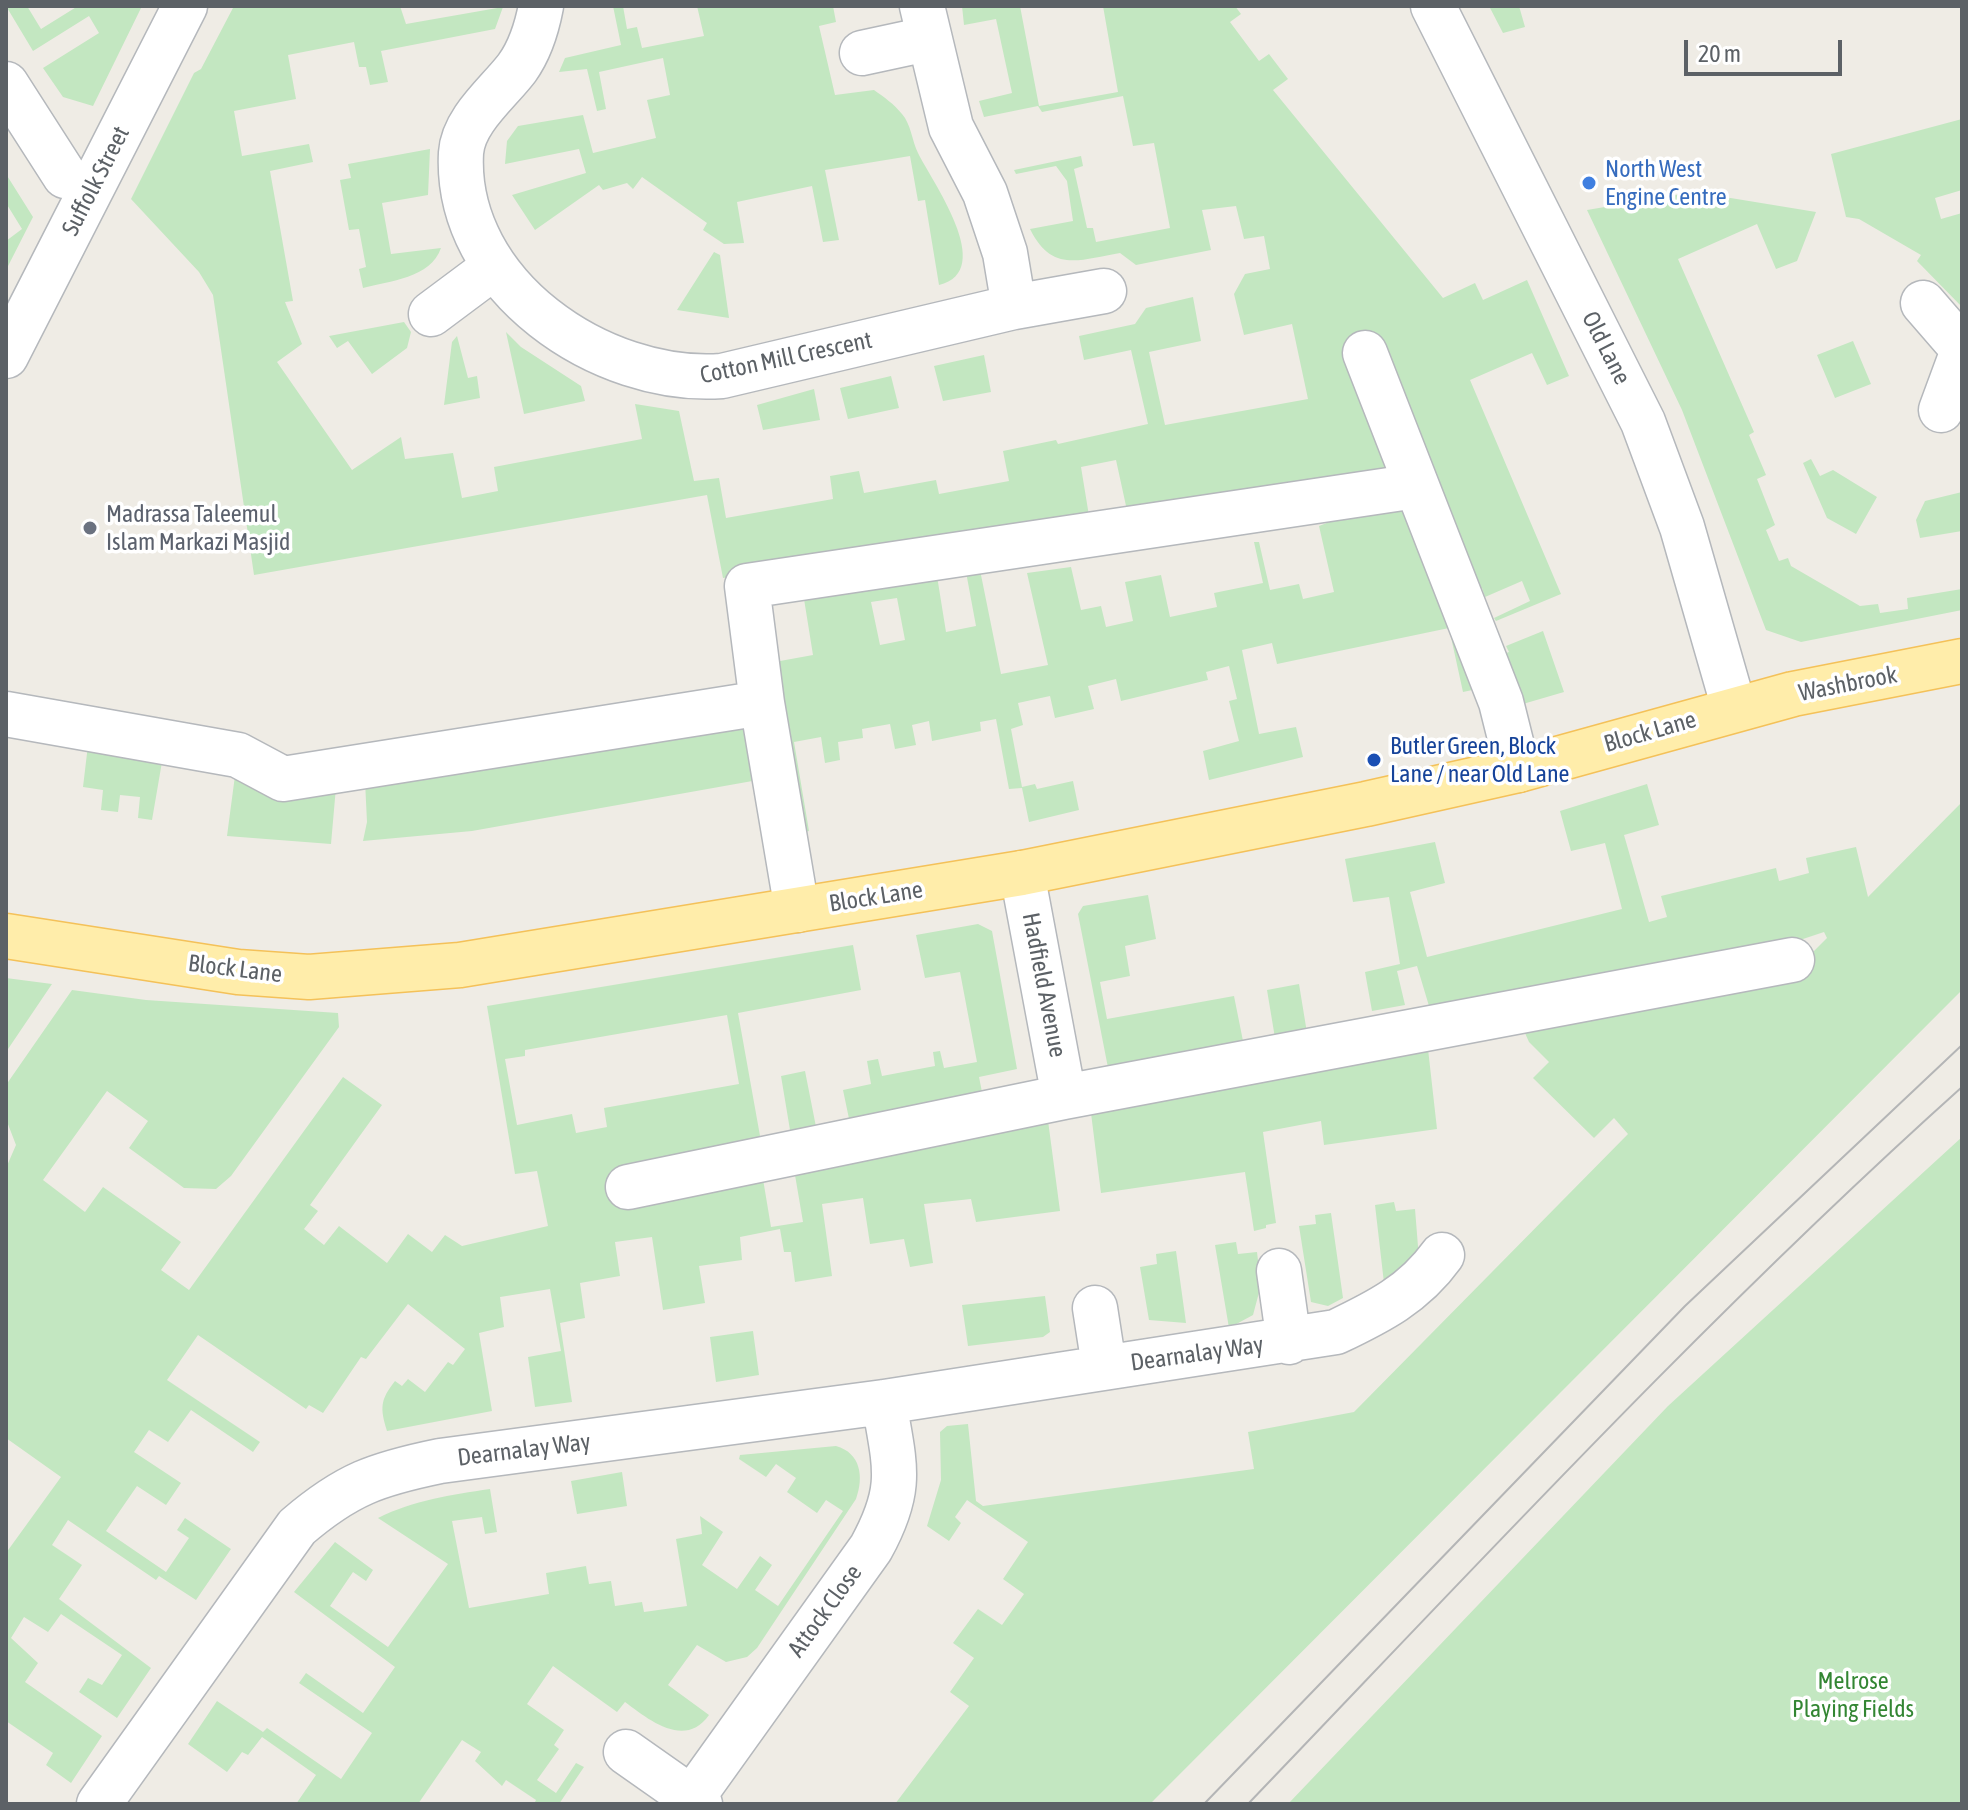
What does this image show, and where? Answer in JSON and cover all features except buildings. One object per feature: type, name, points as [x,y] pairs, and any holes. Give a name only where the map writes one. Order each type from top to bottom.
[{"type":"main road","name":"Washbrook","points":[[1734,708],[1962,661]]},
{"type":"main road","name":"Block Lane","points":[[6,936],[238,972],[309,977],[460,965],[1022,873],[1518,770],[1734,708]]},
{"type":"street","name":"Suffolk Street","points":[[6,356],[185,6]]},
{"type":"street","name":"Cotton Mill Crescent","points":[[541,6],[535,31],[519,65],[473,123],[461,153],[473,226],[494,267],[526,302],[565,332],[608,356],[647,370],[691,378],[722,376],[1014,307],[1104,291]]},
{"type":"street","name":"Old Lane","points":[[1433,6],[1643,422],[1682,527],[1734,708]]},
{"type":"street","points":[[862,53],[924,22],[951,127],[985,193],[1005,253],[1014,307]]},
{"type":"street","points":[[6,84],[65,176]]},
{"type":"street","points":[[431,314],[494,267]]},
{"type":"street","points":[[1923,303],[1962,350],[1941,410]]},
{"type":"street","points":[[1365,353],[1501,702],[1518,770]]},
{"type":"street","points":[[797,910],[762,703],[747,586],[1416,486]]},
{"type":"street","points":[[6,714],[238,755],[283,779],[762,703]]},
{"type":"street","name":"Hadfield Avenue","points":[[1022,873],[1064,1097]]},
{"type":"street","points":[[628,1187],[1064,1097],[1792,960]]},
{"type":"street","name":"Dearnalay Way","points":[[99,1804],[297,1527],[322,1505],[380,1473],[440,1461],[884,1402],[1104,1366],[1289,1342],[1336,1332],[1385,1310],[1426,1278],[1442,1255]]},
{"type":"street","name":"Dearnalay Way","points":[[1279,1271],[1289,1342]]},
{"type":"street","name":"Dearnalay Way","points":[[1095,1308],[1104,1366]]},
{"type":"street","name":"Attock Close","points":[[626,1752],[696,1801],[871,1548],[891,1511],[896,1483],[884,1402]]},
{"type":"green space","points":[[6,6],[27,6],[41,29],[78,6],[142,6],[93,106],[63,97],[43,68],[99,33],[89,16],[33,51]]},
{"type":"green space","points":[[234,6],[400,6],[406,24],[503,7],[495,29],[381,51],[388,82],[370,85],[366,67],[359,67],[354,42],[288,55],[296,99],[234,111],[242,156],[309,144],[313,162],[270,171],[293,301],[285,302],[302,344],[277,362],[352,470],[401,437],[405,459],[453,453],[462,498],[498,491],[494,467],[642,439],[635,404],[679,411],[694,481],[719,478],[726,518],[833,499],[830,476],[859,471],[864,493],[936,480],[939,494],[1009,481],[1003,451],[1056,440],[1058,444],[1148,424],[1131,350],[1084,360],[1079,336],[1135,324],[1146,308],[1193,297],[1201,341],[1149,352],[1165,425],[1308,399],[1292,324],[1244,335],[1234,294],[1245,274],[1270,269],[1264,236],[1244,239],[1236,206],[1202,210],[1211,250],[1136,265],[1120,253],[1079,260],[1057,258],[1039,243],[1030,229],[1073,221],[1067,181],[1056,166],[1016,174],[1014,170],[1081,156],[1083,166],[1074,169],[1087,228],[1093,228],[1096,242],[1170,228],[1154,143],[1133,146],[1123,96],[1042,112],[1038,106],[984,117],[979,101],[1012,93],[996,19],[964,25],[962,6],[1020,6],[1039,106],[1118,92],[1103,6],[1235,6],[1241,14],[1230,22],[1259,61],[1269,54],[1288,79],[1273,90],[1443,298],[1475,283],[1483,300],[1527,280],[1569,376],[1547,385],[1532,353],[1470,380],[1561,594],[1496,621],[1494,618],[1530,601],[1522,581],[1485,597],[1482,588],[1473,591],[1396,478],[1128,515],[1116,460],[1081,467],[1090,522],[723,578],[707,495],[254,575],[213,295],[199,272],[131,199],[194,73],[201,69]]},
{"type":"green space","points":[[613,6],[623,6],[627,29],[637,27],[642,48],[704,36],[697,6],[833,6],[836,22],[819,26],[835,95],[874,90],[905,118],[918,153],[956,224],[962,244],[962,262],[956,276],[939,285],[925,200],[918,201],[910,156],[825,170],[839,240],[823,242],[812,186],[737,202],[744,243],[724,244],[703,230],[707,223],[642,177],[633,189],[627,183],[603,190],[599,185],[535,230],[512,195],[586,173],[579,149],[505,164],[507,141],[518,126],[583,115],[593,153],[656,138],[647,100],[670,95],[663,58],[599,72],[606,109],[597,111],[587,69],[559,72],[565,58],[621,45]]},
{"type":"green space","points":[[1489,6],[1519,6],[1525,27],[1503,33]]},
{"type":"green space","points":[[1962,119],[1962,190],[1935,198],[1941,219],[1962,213],[1962,307],[1917,261],[1921,255],[1859,219],[1846,217],[1831,154]]},
{"type":"green space","points":[[430,149],[428,195],[382,203],[391,254],[441,248],[436,258],[419,272],[363,288],[359,269],[366,267],[359,229],[349,230],[340,180],[351,178],[348,164]]},
{"type":"green space","points":[[6,174],[33,217],[6,270],[6,241],[22,229],[6,203]]},
{"type":"green space","points":[[1694,192],[1816,212],[1797,261],[1776,269],[1757,224],[1678,259],[1754,432],[1749,435],[1766,475],[1757,479],[1775,525],[1766,530],[1779,561],[1788,558],[1791,566],[1860,606],[1878,604],[1880,613],[1908,609],[1907,598],[1962,589],[1962,610],[1801,642],[1766,630],[1682,410],[1587,210]]},
{"type":"green space","points":[[714,252],[720,255],[729,318],[677,310]]},
{"type":"green space","points":[[404,322],[411,332],[407,348],[372,374],[348,341],[337,348],[329,336]]},
{"type":"green space","points":[[506,332],[521,347],[581,386],[585,401],[524,414]]},
{"type":"green space","points":[[457,336],[468,378],[477,376],[480,398],[444,405],[452,342]]},
{"type":"green space","points":[[1853,341],[1871,384],[1835,398],[1817,355]]},
{"type":"green space","points":[[984,355],[991,392],[943,401],[934,366]]},
{"type":"green space","points":[[891,376],[899,408],[848,419],[840,388]]},
{"type":"green space","points":[[814,389],[820,420],[763,430],[757,405]]},
{"type":"green space","points":[[1811,459],[1820,476],[1833,470],[1877,497],[1856,534],[1827,518],[1803,463]]},
{"type":"green space","points":[[1962,492],[1962,531],[1920,538],[1916,520],[1925,501]]},
{"type":"green space","points":[[1398,508],[1414,518],[1477,689],[1463,692],[1449,628],[1277,664],[1272,643],[1242,650],[1259,734],[1296,727],[1303,757],[1209,780],[1203,751],[1239,741],[1229,701],[1237,699],[1229,666],[1206,672],[1208,680],[1121,701],[1116,679],[1088,686],[1094,709],[1055,718],[1050,696],[1018,703],[1023,725],[1011,729],[1022,787],[1035,784],[1037,789],[1073,781],[1079,810],[1029,822],[1022,788],[1009,789],[996,719],[980,722],[981,731],[932,741],[929,721],[912,725],[916,745],[895,749],[890,724],[862,729],[863,738],[838,742],[840,760],[825,763],[821,737],[794,742],[809,831],[799,833],[772,610],[780,661],[813,655],[804,599],[937,576],[946,632],[976,626],[966,572],[980,570],[1001,674],[1048,665],[1027,573],[1071,567],[1081,610],[1101,606],[1106,627],[1133,621],[1125,582],[1161,575],[1170,617],[1217,607],[1214,593],[1263,583],[1254,542],[1259,542],[1270,590],[1299,584],[1303,599],[1334,592],[1319,526],[1350,514]],"holes":[[[897,598],[905,640],[880,645],[871,602]]]},
{"type":"green space","points":[[1543,631],[1564,692],[1516,706],[1495,657],[1509,652],[1506,646]]},
{"type":"green space","points":[[735,721],[750,732],[758,780],[472,831],[363,841],[367,822],[365,781]]},
{"type":"green space","points":[[88,745],[163,756],[152,820],[138,818],[140,797],[120,795],[118,812],[101,810],[103,790],[83,787]]},
{"type":"green space","points":[[236,768],[336,787],[331,844],[227,836]]},
{"type":"green space","points":[[1647,784],[1659,825],[1624,835],[1649,922],[1667,917],[1661,896],[1776,868],[1779,881],[1809,873],[1806,858],[1856,847],[1868,897],[1962,802],[1962,990],[1150,1804],[895,1804],[969,1706],[950,1692],[974,1658],[953,1643],[978,1609],[1002,1625],[1024,1594],[1003,1579],[1028,1542],[967,1500],[955,1517],[961,1523],[949,1541],[927,1526],[941,1480],[940,1432],[947,1426],[968,1424],[976,1501],[983,1506],[1254,1469],[1248,1432],[1354,1412],[1628,1134],[1614,1118],[1594,1138],[1533,1078],[1549,1062],[1529,1042],[1520,1022],[1785,980],[1827,938],[1824,932],[1794,942],[1432,1016],[1417,966],[1397,971],[1405,1005],[1372,1011],[1365,972],[1400,964],[1389,897],[1353,902],[1345,859],[1435,842],[1445,883],[1410,892],[1427,957],[1622,909],[1605,843],[1571,851],[1560,811]]},
{"type":"green space","points":[[1148,895],[1156,939],[1125,946],[1130,976],[1100,982],[1107,1019],[1234,996],[1245,1051],[1110,1078],[1078,914],[1083,906]]},
{"type":"green space","points":[[978,924],[992,931],[1017,1069],[979,1077],[985,1107],[852,1133],[843,1090],[871,1084],[867,1061],[878,1059],[882,1076],[935,1066],[933,1052],[940,1051],[944,1068],[977,1062],[960,972],[925,978],[916,935]]},
{"type":"green space","points":[[853,945],[861,990],[738,1013],[762,1147],[1047,1113],[1060,1211],[976,1222],[971,1199],[924,1204],[933,1263],[910,1267],[904,1239],[870,1244],[863,1198],[822,1204],[832,1276],[795,1282],[791,1252],[784,1252],[780,1229],[740,1237],[742,1260],[699,1266],[705,1303],[663,1310],[652,1237],[615,1242],[620,1276],[580,1283],[585,1318],[560,1323],[572,1402],[535,1407],[528,1357],[561,1351],[550,1289],[500,1297],[504,1327],[479,1333],[492,1411],[387,1431],[383,1404],[395,1381],[402,1386],[408,1379],[425,1392],[448,1362],[453,1365],[465,1349],[408,1304],[366,1359],[361,1357],[323,1413],[309,1405],[306,1409],[198,1335],[167,1380],[260,1442],[253,1452],[191,1410],[168,1442],[149,1430],[134,1452],[181,1483],[166,1505],[137,1486],[106,1531],[166,1572],[189,1538],[177,1530],[185,1518],[231,1549],[196,1600],[159,1576],[156,1580],[68,1520],[52,1545],[82,1565],[59,1599],[151,1668],[117,1718],[79,1692],[88,1678],[102,1685],[122,1655],[61,1614],[48,1632],[24,1617],[11,1638],[38,1663],[25,1682],[102,1736],[71,1783],[46,1765],[53,1753],[6,1721],[6,1553],[61,1477],[6,1438],[6,1168],[16,1145],[6,1119],[6,1085],[72,990],[146,1000],[338,1013],[339,1027],[231,1176],[216,1189],[184,1188],[129,1148],[148,1121],[107,1091],[43,1180],[85,1212],[103,1187],[181,1242],[161,1270],[189,1290],[343,1077],[382,1105],[310,1205],[318,1211],[304,1229],[324,1245],[339,1226],[387,1263],[408,1234],[432,1252],[445,1235],[462,1246],[548,1226],[537,1171],[515,1174],[487,1006]],"holes":[[[727,1015],[739,1084],[604,1108],[607,1127],[576,1133],[572,1114],[517,1125],[505,1059],[525,1056],[525,1050]],[[795,1175],[803,1222],[771,1227],[763,1179]]]},
{"type":"green space","points":[[6,978],[52,984],[6,1052]]},
{"type":"green space","points":[[1299,984],[1308,1039],[1276,1044],[1267,990]]},
{"type":"green space","points":[[1427,1040],[1437,1129],[1324,1145],[1321,1121],[1263,1132],[1276,1223],[1266,1225],[1266,1228],[1254,1231],[1245,1172],[1101,1193],[1090,1105]]},
{"type":"green space","points":[[805,1071],[818,1137],[792,1142],[781,1076]]},
{"type":"green space","name":"Melrose Playing Fields","points":[[1962,1137],[1962,1804],[1288,1804],[1668,1406]]},
{"type":"green space","points":[[1394,1202],[1396,1211],[1415,1209],[1419,1259],[1384,1283],[1375,1205]]},
{"type":"green space","points":[[1331,1213],[1343,1298],[1328,1306],[1311,1302],[1299,1226],[1316,1224],[1315,1215]]},
{"type":"green space","points":[[1236,1242],[1238,1254],[1257,1252],[1261,1285],[1253,1315],[1229,1328],[1215,1245]]},
{"type":"green space","points":[[1176,1251],[1186,1323],[1149,1320],[1140,1267],[1157,1264],[1156,1254]]},
{"type":"green space","points":[[1045,1296],[1050,1332],[1043,1337],[968,1346],[962,1305]]},
{"type":"green space","points":[[753,1331],[759,1375],[716,1382],[710,1337]]},
{"type":"green space","points":[[836,1446],[851,1454],[858,1467],[860,1482],[856,1499],[757,1648],[747,1657],[726,1662],[697,1645],[668,1685],[709,1715],[699,1725],[689,1730],[667,1728],[625,1702],[617,1712],[553,1666],[527,1704],[564,1730],[554,1745],[559,1749],[537,1780],[556,1793],[576,1763],[584,1767],[559,1804],[534,1804],[536,1800],[506,1780],[502,1786],[475,1761],[481,1752],[462,1740],[418,1804],[296,1804],[316,1775],[262,1737],[248,1755],[242,1752],[227,1772],[188,1744],[217,1701],[263,1732],[267,1728],[341,1779],[372,1733],[299,1683],[306,1673],[363,1713],[395,1667],[294,1592],[335,1542],[373,1570],[366,1581],[353,1572],[330,1606],[388,1647],[448,1564],[378,1518],[419,1502],[490,1489],[497,1532],[485,1534],[482,1517],[452,1521],[469,1608],[549,1594],[546,1573],[586,1566],[589,1584],[611,1581],[615,1606],[642,1602],[644,1612],[687,1606],[676,1539],[702,1534],[700,1516],[723,1532],[702,1565],[737,1589],[760,1556],[772,1565],[755,1590],[778,1606],[843,1511],[826,1500],[817,1513],[787,1492],[796,1478],[776,1464],[766,1477],[739,1459],[740,1455]]},
{"type":"green space","points":[[622,1472],[627,1506],[577,1514],[571,1481]]},
{"type":"tram line","points":[[1204,1804],[1685,1306],[1962,1045]]},
{"type":"tram line","points":[[1248,1804],[1687,1349],[1869,1172],[1962,1087]]},
{"type":"place","name":"North West Engine Centre","points":[[1589,183]]},
{"type":"place","name":"Madrassa Taleemul Islam Markazi Masjid","points":[[90,528]]},
{"type":"place","name":"Butler Green, Block Lane / near Old Lane","points":[[1374,760]]}]
